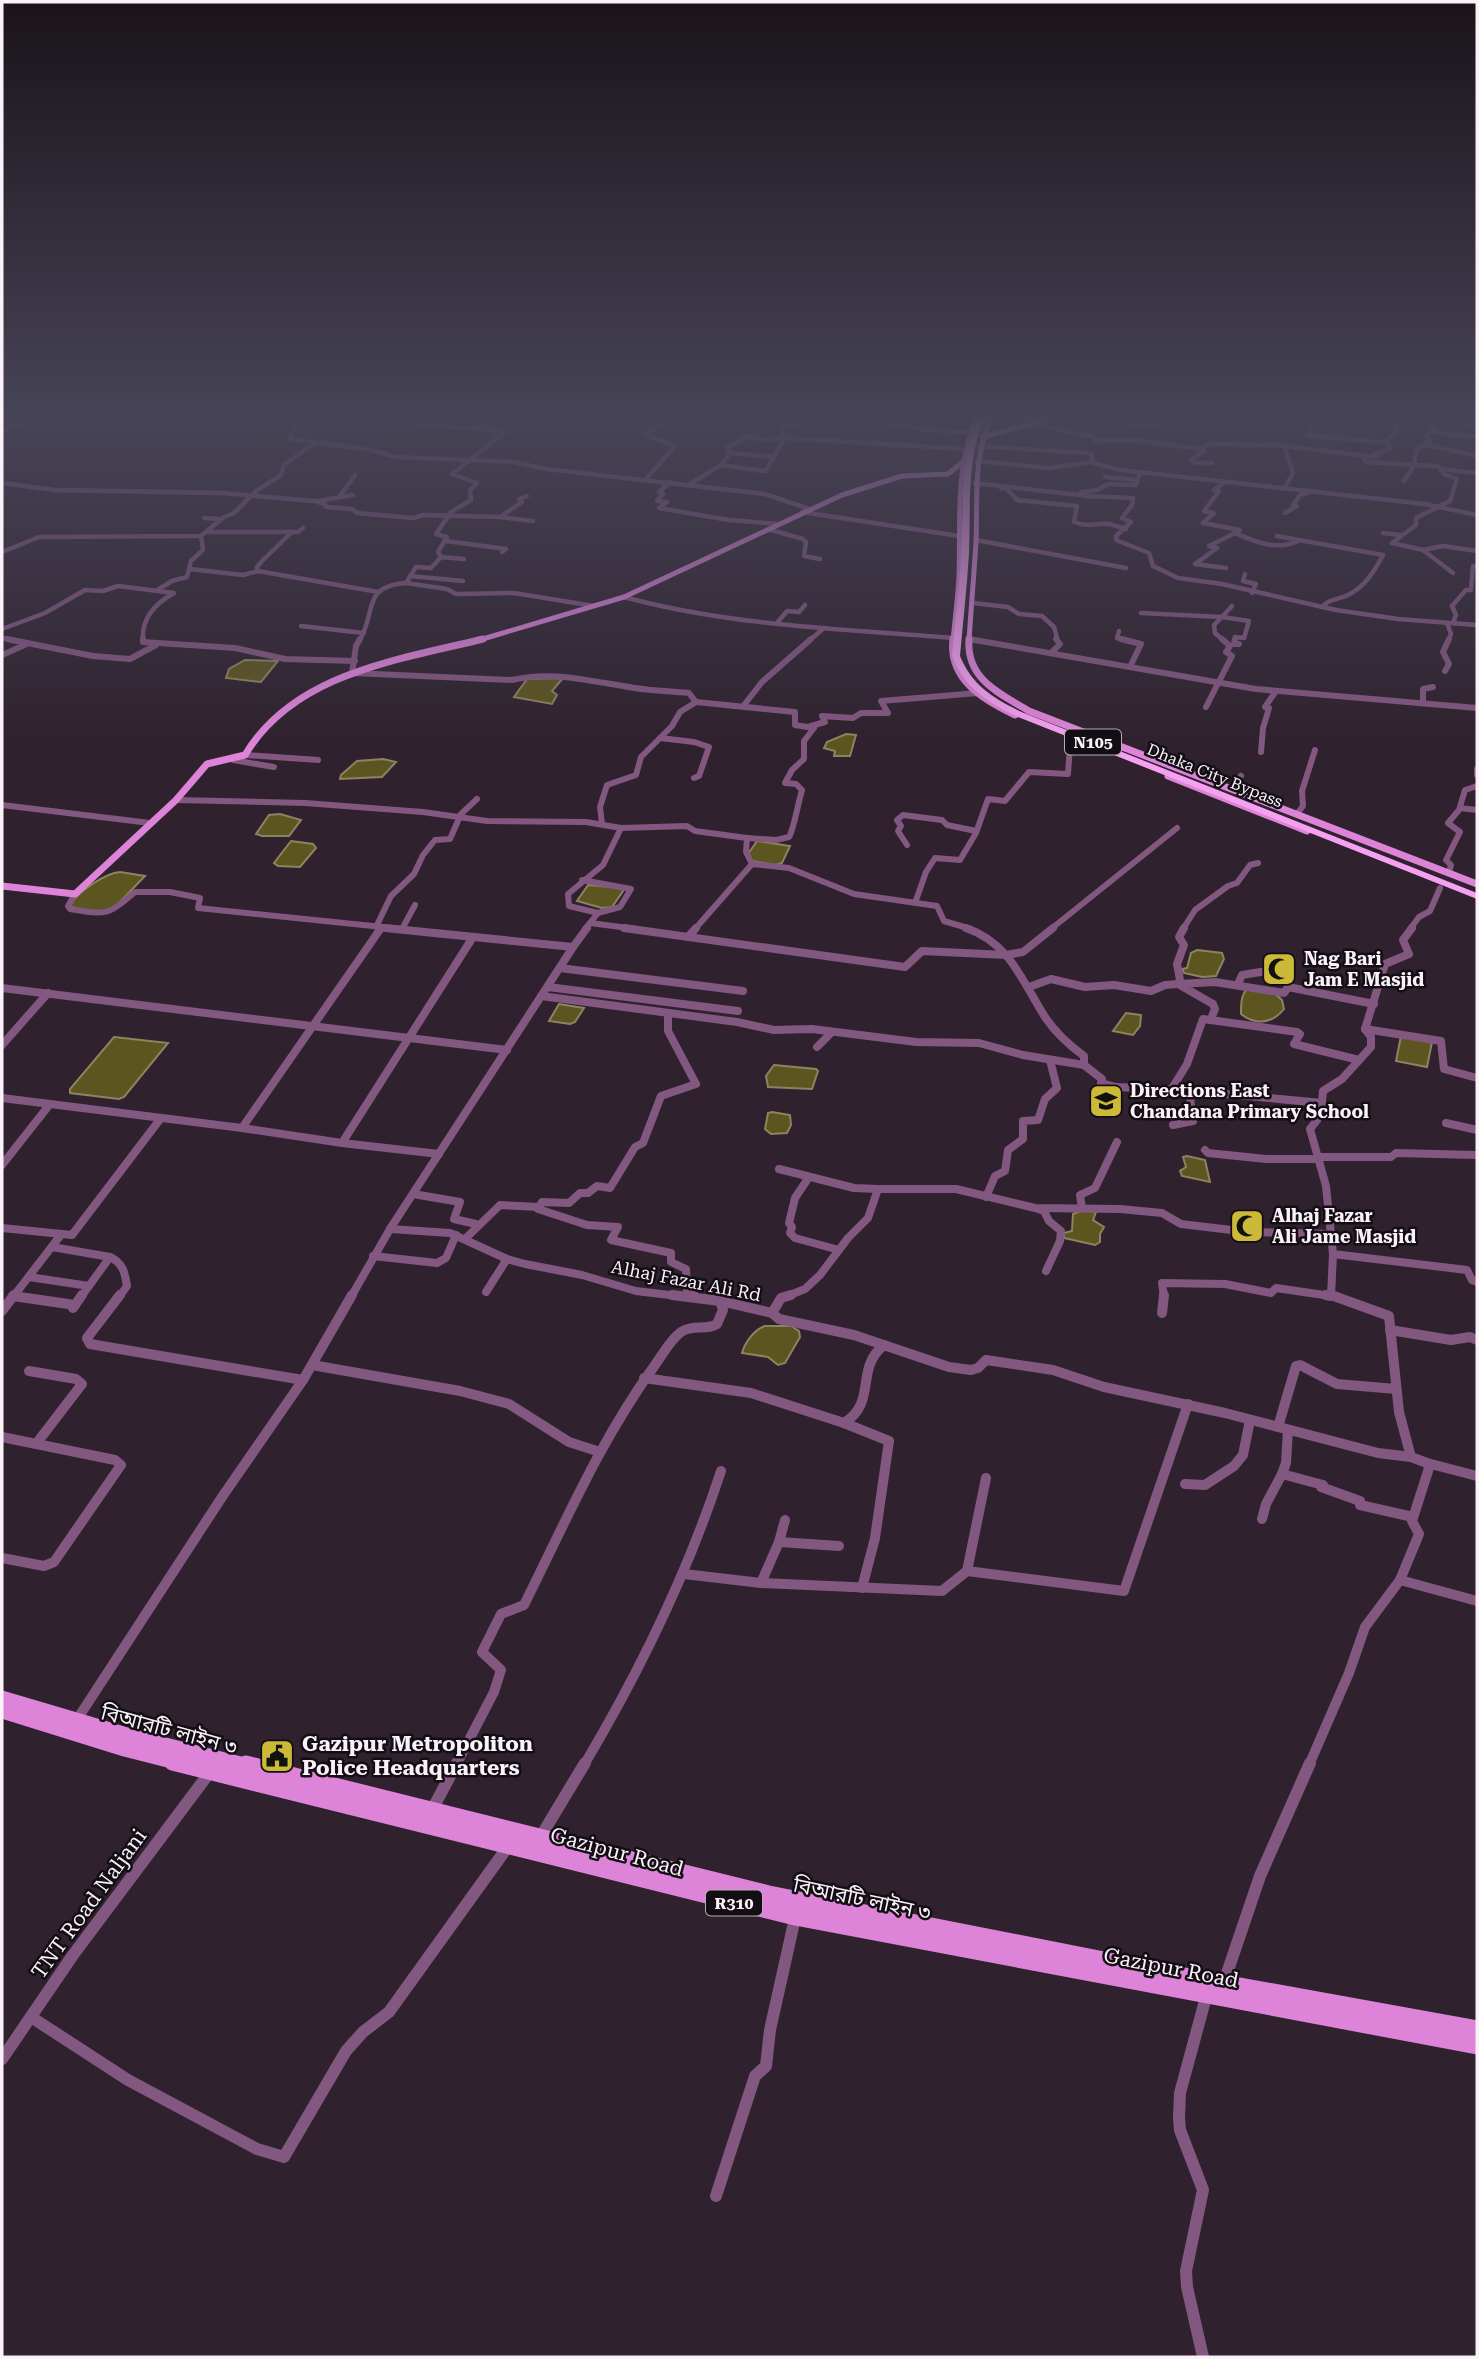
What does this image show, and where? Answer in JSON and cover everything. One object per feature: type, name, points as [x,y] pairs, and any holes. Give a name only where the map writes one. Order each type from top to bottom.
[{"type":"highway","name":"Dhaka City Bypass","points":[[965,523],[956,656],[960,668],[976,688],[996,703],[1477,897]]},
{"type":"highway","name":"Dhaka City Bypass","points":[[970,523],[962,656],[965,667],[982,688],[1025,713],[1176,768],[1477,887]]},
{"type":"main road","points":[[960,523],[951,655],[964,681],[978,693],[1005,710],[1255,812],[1477,897]]},
{"type":"main road","points":[[976,523],[968,657],[976,674],[986,686],[1028,711],[1233,788],[1449,873],[1477,887]]},
{"type":"main road","points":[[2,886],[75,894],[176,800],[211,761],[233,760],[245,755],[257,736],[283,710],[316,687],[352,673],[624,597],[779,524]]},
{"type":"main road","name":"Gazipur Road","points":[[2,1696],[134,1735],[769,1893],[1224,1982],[1477,2028]]},
{"type":"main road","name":"বিআরটি লাইন ৩","points":[[2,1704],[130,1744],[748,1897],[1284,2004],[1477,2036]]},
{"type":"main road","name":"Gazipur Road","points":[[2,1713],[124,1751],[509,1844],[795,1918],[1477,2046]]},
{"type":"street","points":[[2,552],[39,537],[201,536],[217,523]]},
{"type":"street","points":[[441,557],[438,552],[446,541],[446,536],[436,534],[443,523]]},
{"type":"street","points":[[768,523],[779,524]]},
{"type":"street","points":[[880,523],[959,536]]},
{"type":"street","points":[[1076,523],[1098,527],[1105,523]]},
{"type":"street","points":[[1105,523],[1126,529]]},
{"type":"street","points":[[1125,546],[1123,541],[1116,539],[1130,523]]},
{"type":"street","points":[[1203,523],[1240,530],[1209,546],[1217,548],[1195,564],[1226,568]]},
{"type":"street","points":[[1383,533],[1406,534],[1416,523]]},
{"type":"street","points":[[209,532],[300,532],[303,528]]},
{"type":"street","points":[[768,529],[803,538],[806,542],[804,556],[820,559]]},
{"type":"street","points":[[258,571],[262,561],[280,547],[292,532]]},
{"type":"street","points":[[1235,533],[1248,540],[1280,548],[1298,541]]},
{"type":"street","points":[[1401,535],[1392,543],[1423,550],[1443,546],[1477,551]]},
{"type":"street","points":[[159,589],[172,581],[186,578],[191,561],[203,550],[201,536]]},
{"type":"street","points":[[1277,536],[1383,555],[1362,588],[1347,596],[1331,599],[1322,607]]},
{"type":"street","points":[[976,540],[1027,548],[1106,567],[1126,568]]},
{"type":"street","points":[[446,541],[506,549],[502,552]]},
{"type":"street","points":[[1115,547],[1125,546],[1149,553],[1153,566],[1178,578],[1222,584],[1322,607],[1398,619],[1477,625]]},
{"type":"street","points":[[1423,550],[1453,573]]},
{"type":"street","points":[[441,557],[464,559]]},
{"type":"street","points":[[406,583],[417,567],[431,568],[441,557]]},
{"type":"street","points":[[1446,671],[1450,664],[1443,652],[1451,634],[1448,631],[1450,623],[1455,615],[1452,606],[1466,590],[1471,590],[1473,566],[1477,566]]},
{"type":"street","points":[[190,569],[212,569],[244,577],[258,571],[379,592]]},
{"type":"street","points":[[1245,574],[1243,581],[1256,584],[1252,593]]},
{"type":"street","points":[[410,576],[463,581]]},
{"type":"street","points":[[594,606],[514,593],[456,593],[447,589],[406,583],[388,584],[379,592],[368,613],[368,627],[356,646],[352,673],[512,680],[530,674],[558,674],[644,690],[690,693],[696,702]]},
{"type":"street","points":[[2,629],[27,622],[68,603],[85,590],[102,592],[116,586],[159,589],[174,593],[162,598],[143,623],[141,642],[235,648],[285,659],[355,661]]},
{"type":"street","points":[[624,597],[718,617],[953,638]]},
{"type":"street","points":[[973,603],[1008,607],[1019,614],[1042,616],[1054,627],[1055,637],[1060,644],[1052,652]]},
{"type":"street","points":[[777,623],[786,611],[799,612],[805,605]]},
{"type":"street","points":[[1206,707],[1212,692],[1219,687],[1232,656],[1226,652],[1230,646],[1228,642],[1215,633],[1214,625],[1232,606]]},
{"type":"street","points":[[1141,613],[1249,621],[1244,638],[1236,637],[1233,641],[1239,645]]},
{"type":"street","points":[[301,626],[364,634]]},
{"type":"street","points":[[744,705],[762,682],[824,628]]},
{"type":"street","points":[[1119,631],[1117,638],[1141,644],[1130,667]]},
{"type":"street","points":[[2,638],[93,656],[130,659],[156,645]]},
{"type":"street","points":[[969,639],[1002,642],[1219,684],[1383,702],[1423,702],[1477,708]]},
{"type":"street","points":[[2,655],[27,645]]},
{"type":"street","points":[[1423,702],[1423,689],[1433,687]]},
{"type":"street","points":[[1261,752],[1263,728],[1269,708],[1265,708],[1276,691]]},
{"type":"street","points":[[603,824],[600,805],[609,782],[614,778],[636,775],[641,757],[676,722],[680,712],[696,702],[792,711],[795,712],[795,725],[811,726],[825,722],[822,716],[853,718],[861,713],[888,713],[881,701],[978,693]]},
{"type":"street","points":[[176,800],[305,803],[487,821],[603,824],[621,828],[687,826],[695,831],[783,840],[792,833],[793,817],[802,790],[796,783],[785,783],[792,770],[804,759],[804,740],[814,728],[811,726]]},
{"type":"street","points":[[660,738],[694,742],[709,747],[699,776],[694,778]]},
{"type":"street","points":[[915,903],[926,872],[935,858],[960,860],[976,831],[988,799],[1005,802],[1029,772],[1068,774],[1070,746],[1083,740]]},
{"type":"street","points":[[1297,814],[1303,806],[1302,791],[1315,750]]},
{"type":"street","points":[[245,755],[318,760]]},
{"type":"street","points":[[233,760],[274,767]]},
{"type":"street","points":[[1477,769],[1477,775]]},
{"type":"street","points":[[1233,788],[1241,776]]},
{"type":"street","points":[[1449,873],[1451,865],[1446,860],[1460,832],[1448,823],[1460,808],[1465,790],[1477,786]]},
{"type":"street","points":[[242,1128],[379,927],[391,896],[414,874],[423,855],[435,840],[450,838],[459,818],[470,803],[477,799]]},
{"type":"street","points":[[2,805],[150,823]]},
{"type":"street","points":[[1460,808],[1477,810]]},
{"type":"street","points":[[907,845],[898,831],[901,825],[897,820],[903,815],[942,820],[947,825],[976,831]]},
{"type":"street","points":[[582,880],[631,890],[620,906],[598,913],[569,906],[568,894],[582,880],[603,865],[621,828]]},
{"type":"street","points":[[590,923],[905,968],[918,952],[922,951],[1006,955],[1023,952],[1177,828]]},
{"type":"street","points":[[747,838],[746,852],[752,864]]},
{"type":"street","points":[[1178,984],[1180,980],[1177,964],[1184,945],[1179,937],[1195,910],[1228,886],[1237,883],[1250,865],[1258,863]]},
{"type":"street","points":[[752,864],[789,868],[854,894],[937,906],[944,921],[988,937],[1020,969],[1046,1017],[1067,1044],[1084,1056],[1084,1065]]},
{"type":"street","points":[[688,937],[752,864]]},
{"type":"street","points":[[1331,1296],[1333,1254],[1326,1186],[1310,1129],[1321,1115],[1323,1091],[1342,1079],[1371,1047],[1371,1037],[1366,1029],[1385,964],[1409,954],[1403,940],[1419,917],[1430,911],[1440,888]]},
{"type":"street","points":[[75,894],[68,906],[70,909],[98,914],[113,911],[135,892],[170,892],[200,898],[198,908],[573,947]]},
{"type":"street","points":[[402,929],[415,905]]},
{"type":"street","points":[[78,1718],[222,1497],[303,1380],[390,1229],[573,947],[598,913]]},
{"type":"street","points":[[342,1143],[474,937]]},
{"type":"street","points":[[560,968],[743,991]]},
{"type":"street","points":[[1029,987],[1051,979],[1085,987],[1114,985],[1151,991],[1165,985],[1215,982],[1284,993],[1290,975],[1268,971],[1241,975],[1238,984]]},
{"type":"street","points":[[1178,984],[1213,1004],[1210,1019]]},
{"type":"street","points":[[548,986],[738,1011]]},
{"type":"street","points":[[1287,987],[1374,1004]]},
{"type":"street","points":[[2,988],[313,1024],[507,1050]]},
{"type":"street","points":[[2,1045],[48,993]]},
{"type":"street","points":[[541,996],[774,1030],[813,1028],[916,1042],[979,1043],[1084,1065],[1102,1079],[1101,1083],[1116,1087],[1189,1090],[1322,1103]]},
{"type":"street","points":[[540,1207],[542,1202],[569,1203],[580,1193],[588,1193],[597,1186],[610,1188],[635,1147],[643,1143],[661,1096],[696,1084],[694,1075],[670,1037],[666,1019],[668,1013]]},
{"type":"street","points":[[1171,1090],[1187,1064],[1202,1021],[1210,1019],[1297,1032],[1300,1034],[1294,1044],[1359,1060]]},
{"type":"street","points":[[1366,1029],[1441,1041],[1444,1069],[1477,1078]]},
{"type":"street","points":[[817,1047],[832,1032]]},
{"type":"street","points":[[986,1197],[995,1176],[1005,1171],[1008,1150],[1023,1139],[1023,1121],[1038,1120],[1045,1100],[1057,1088],[1050,1060]]},
{"type":"street","points":[[1173,1125],[1193,1121],[1189,1090]]},
{"type":"street","points":[[2,1098],[439,1154]]},
{"type":"street","points":[[2,1166],[50,1104]]},
{"type":"street","points":[[2,1228],[60,1236],[72,1235],[161,1118]]},
{"type":"street","points":[[1446,1123],[1477,1130]]},
{"type":"street","points":[[1082,1208],[1080,1195],[1095,1188],[1117,1142]]},
{"type":"street","points":[[1205,1150],[1208,1153],[1266,1159],[1391,1157],[1396,1153],[1477,1156]]},
{"type":"street","points":[[779,1169],[854,1188],[956,1189],[1044,1211],[1049,1221],[1061,1231],[1060,1241],[1046,1271]]},
{"type":"street","points":[[809,1177],[795,1198],[789,1223],[792,1227],[790,1233],[795,1238],[839,1250]]},
{"type":"street","name":"Alhaj Fazar Ali Rd","points":[[390,1229],[456,1235],[507,1259],[582,1275],[647,1293],[696,1297],[772,1313],[781,1298],[803,1293],[828,1267],[839,1250],[870,1215],[874,1192],[878,1189]]},
{"type":"street","points":[[413,1194],[460,1202],[454,1219],[476,1224]]},
{"type":"street","points":[[466,1239],[476,1224],[500,1205],[540,1207]]},
{"type":"street","points":[[540,1207],[540,1211],[587,1225],[618,1227],[611,1240],[671,1253],[671,1262],[686,1269],[687,1290],[696,1297]]},
{"type":"street","points":[[1035,1208],[1162,1213],[1181,1224],[1237,1231],[1331,1234]]},
{"type":"street","points":[[373,1256],[437,1264],[446,1258],[456,1235]]},
{"type":"street","points":[[2,1311],[60,1236]]},
{"type":"street","points":[[52,1247],[110,1257],[125,1269],[127,1286],[87,1338],[90,1344],[303,1380]]},
{"type":"street","points":[[1333,1254],[1467,1270],[1472,1280],[1477,1282]]},
{"type":"street","points":[[13,1296],[74,1307],[110,1257]]},
{"type":"street","points":[[486,1292],[494,1282],[499,1267],[507,1259]]},
{"type":"street","points":[[29,1277],[89,1286]]},
{"type":"street","points":[[1162,1313],[1165,1303],[1162,1283],[1225,1284],[1271,1293],[1276,1288],[1331,1296],[1389,1316],[1396,1389],[1411,1457]]},
{"type":"street","points":[[433,1808],[494,1692],[501,1670],[482,1652],[501,1614],[524,1605],[600,1452],[643,1378],[680,1332],[717,1324],[723,1310],[720,1301]]},
{"type":"street","points":[[772,1313],[779,1319],[827,1328],[950,1367],[971,1370],[978,1368],[986,1360],[1053,1370],[1104,1387],[1188,1404],[1395,1457],[1411,1457],[1477,1476]]},
{"type":"street","points":[[1390,1330],[1451,1340],[1470,1337],[1477,1339]]},
{"type":"street","points":[[844,1423],[854,1416],[864,1399],[871,1358],[884,1345]]},
{"type":"street","points":[[312,1365],[460,1391],[509,1404],[569,1442],[600,1452]]},
{"type":"street","points":[[1262,1519],[1266,1504],[1286,1463],[1283,1429],[1296,1366],[1300,1365],[1318,1376],[1347,1385],[1396,1389]]},
{"type":"street","points":[[29,1371],[76,1379],[82,1384],[36,1444]]},
{"type":"street","points":[[643,1378],[751,1393],[844,1423],[889,1441],[874,1538],[862,1588]]},
{"type":"street","points":[[967,1571],[1124,1591],[1188,1404]]},
{"type":"street","points":[[1185,1484],[1205,1485],[1234,1466],[1243,1455],[1250,1420]]},
{"type":"street","points":[[2,1437],[115,1460],[121,1465],[54,1562],[44,1566],[2,1558]]},
{"type":"street","points":[[1224,1982],[1260,1876],[1349,1673],[1365,1627],[1400,1580],[1419,1534],[1412,1521],[1429,1468],[1427,1463]]},
{"type":"street","points":[[541,1836],[604,1735],[684,1574],[705,1527],[720,1471]]},
{"type":"street","points":[[1282,1474],[1323,1485],[1321,1488],[1360,1501],[1360,1505],[1413,1517]]},
{"type":"street","points":[[684,1574],[761,1583],[940,1592],[967,1571],[986,1478]]},
{"type":"street","points":[[761,1583],[779,1542],[785,1520]]},
{"type":"street","points":[[779,1542],[839,1546]]},
{"type":"street","points":[[1400,1580],[1477,1601]]},
{"type":"street","name":"TNT Road Naljani","points":[[2,2059],[73,1955],[210,1772]]},
{"type":"street","points":[[31,2017],[128,2080],[257,2149],[284,2157],[346,2050],[363,2032],[389,2012],[509,1844]]},
{"type":"street","points":[[716,2196],[755,2076],[766,2066],[770,2030],[795,1918]]},
{"type":"street","points":[[1203,2357],[1187,2287],[1186,2271],[1203,2190],[1180,2130],[1179,2118],[1180,2092],[1206,1997]]},
{"type":"shaded area","points":[[245,660],[278,661],[261,682],[226,678],[229,669]]},
{"type":"shaded area","points":[[563,678],[552,691],[557,695],[552,704],[514,697],[527,679]]},
{"type":"shaded area","points":[[846,734],[856,735],[850,756],[834,756],[835,751],[824,748],[827,742]]},
{"type":"shaded area","points":[[383,759],[396,762],[382,777],[340,779],[357,761]]},
{"type":"shaded area","points":[[280,814],[301,820],[289,836],[256,834],[269,815]]},
{"type":"shaded area","points":[[291,841],[313,844],[316,848],[300,867],[278,866],[274,863]]},
{"type":"shaded area","points":[[757,841],[790,846],[782,863],[776,865],[752,861],[748,854]]},
{"type":"shaded area","points":[[120,872],[145,876],[119,903],[106,912],[74,909],[70,905],[92,884]]},
{"type":"shaded area","points":[[588,885],[622,888],[623,891],[612,907],[602,908],[577,901]]},
{"type":"shaded area","points":[[1197,950],[1222,953],[1224,959],[1216,976],[1202,977],[1184,973],[1182,969],[1187,968],[1191,953]]},
{"type":"shaded area","points":[[1248,988],[1273,992],[1282,1000],[1284,1009],[1270,1020],[1247,1018],[1241,1014],[1241,1007]]},
{"type":"shaded area","points":[[559,1004],[584,1008],[575,1022],[570,1024],[549,1021]]},
{"type":"shaded area","points":[[1126,1013],[1141,1015],[1140,1026],[1133,1035],[1113,1031]]},
{"type":"shaded area","points":[[1401,1036],[1432,1042],[1427,1067],[1396,1061]]},
{"type":"shaded area","points":[[114,1037],[168,1043],[124,1097],[119,1099],[70,1093],[70,1089]]},
{"type":"shaded area","points":[[774,1065],[816,1069],[818,1071],[812,1089],[768,1087],[766,1076]]},
{"type":"shaded area","points":[[768,1113],[790,1115],[791,1125],[787,1133],[771,1134],[765,1129]]},
{"type":"shaded area","points":[[1183,1157],[1205,1160],[1210,1182],[1182,1176],[1180,1171],[1186,1167]]},
{"type":"shaded area","points":[[1083,1210],[1096,1212],[1093,1220],[1104,1227],[1100,1242],[1095,1245],[1064,1238],[1064,1233],[1072,1231],[1073,1214]]},
{"type":"shaded area","points":[[765,1326],[791,1326],[799,1331],[800,1337],[785,1363],[778,1365],[768,1357],[742,1353],[750,1337]]},
{"type":"place","name":"Nag Bari Jam E Masjid","points":[[1279,969]]},
{"type":"place","name":"Directions East Chandana Primary School","points":[[1106,1101]]},
{"type":"place","name":"Alhaj Fazar Ali Jame Masjid","points":[[1247,1226]]},
{"type":"place","name":"Gazipur Metropoliton Police Headquarters","points":[[277,1756]]}]
